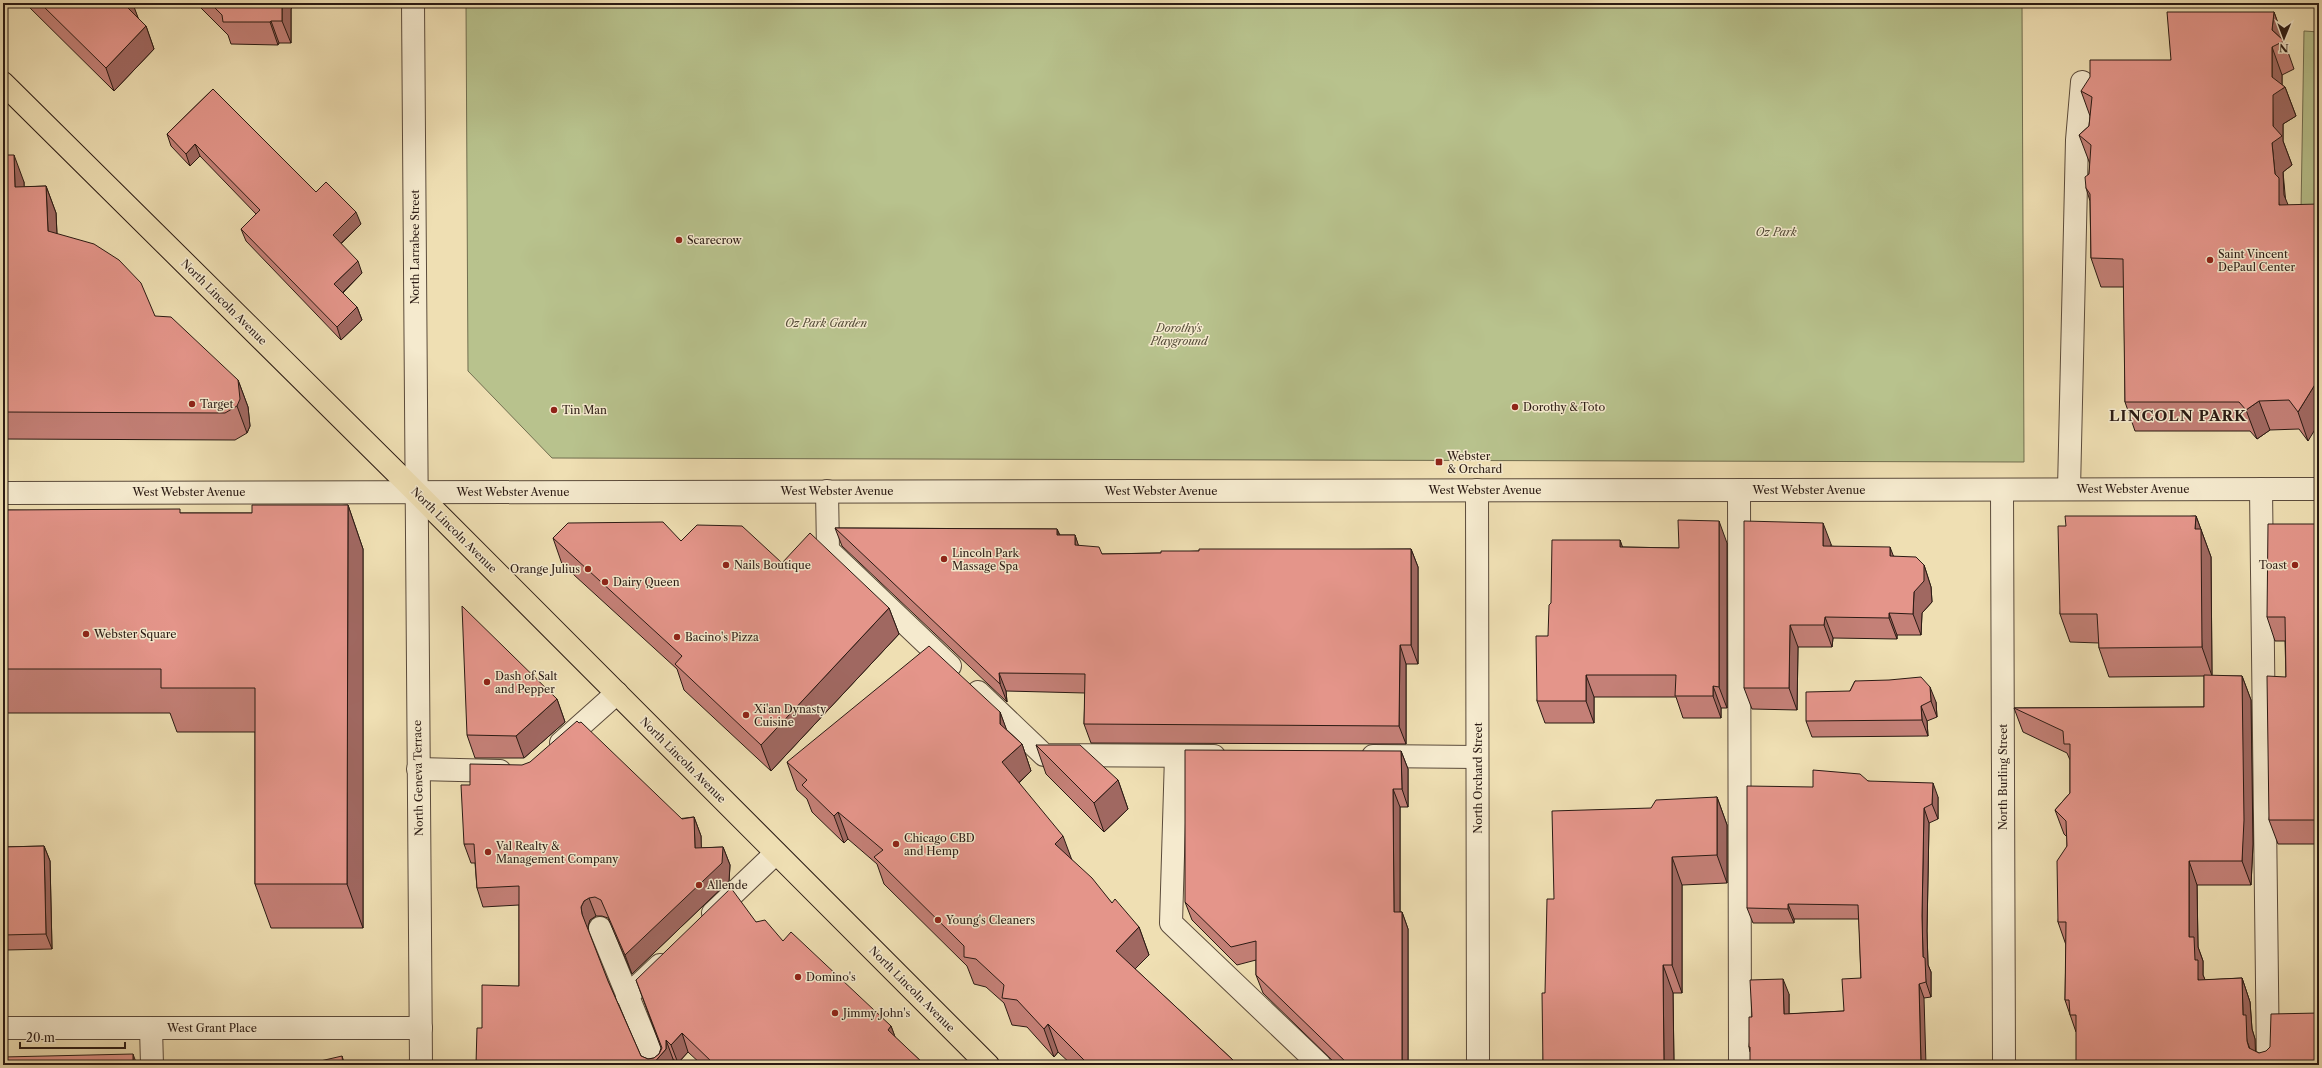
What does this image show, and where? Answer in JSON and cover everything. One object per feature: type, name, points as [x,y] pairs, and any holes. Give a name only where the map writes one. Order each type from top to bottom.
[{"type":"main road","name":"North Lincoln Avenue","points":[[3,83],[416,492],[988,1065]]},
{"type":"street","name":"North Larrabee Street","points":[[413,3],[416,492]]},
{"type":"street","points":[[2069,489],[2077,140],[2082,82]]},
{"type":"street","points":[[2261,489],[2268,1065]]},
{"type":"street","name":"West Webster Avenue","points":[[3,493],[2319,489]]},
{"type":"street","name":"North Orchard Street","points":[[1477,490],[1478,1065]]},
{"type":"street","points":[[1739,490],[1740,1065]]},
{"type":"street","name":"North Burling Street","points":[[2002,490],[2004,1065]]},
{"type":"street","points":[[827,491],[828,550],[1044,755],[1231,756]]},
{"type":"street","name":"North Geneva Terrace","points":[[416,492],[421,1065]]},
{"type":"street","points":[[547,755],[617,693]]},
{"type":"street","points":[[1176,756],[1171,923],[1320,1065]]},
{"type":"street","points":[[1356,756],[1478,756]]},
{"type":"street","points":[[418,769],[521,771]]},
{"type":"street","points":[[700,926],[776,853]]},
{"type":"street","points":[[600,928],[656,1065]]},
{"type":"street","points":[[628,996],[672,953]]},
{"type":"street","name":"West Grant Place","points":[[3,1028],[421,1028]]},
{"type":"street","points":[[151,1028],[152,1065]]},
{"type":"green space","name":"Oz Park","points":[[466,3],[2022,3],[2024,462],[552,458],[468,371]]},
{"type":"green space","points":[[2304,31],[2319,32],[2319,211],[2301,211]]},
{"type":"building","points":[[40,3],[132,3],[133,4],[128,8],[146,26],[106,68]]},
{"type":"building","points":[[210,3],[282,3],[282,21],[223,22],[222,15]]},
{"type":"building","name":"Saint Vincent DePaul Center","points":[[2167,12],[2274,12],[2272,30],[2284,41],[2272,47],[2272,77],[2285,87],[2273,95],[2273,126],[2282,136],[2272,143],[2275,174],[2279,178],[2279,205],[2319,204],[2319,378],[2298,412],[2289,400],[2259,401],[2246,410],[2239,402],[2125,402],[2123,259],[2091,258],[2090,194],[2086,188],[2085,177],[2089,174],[2091,145],[2079,135],[2089,126],[2092,97],[2081,91],[2090,77],[2090,60],[2171,60]]},
{"type":"building","points":[[213,89],[316,192],[326,182],[356,212],[333,235],[358,261],[334,284],[357,307],[337,327],[241,229],[260,210],[195,144],[186,154],[167,134]]},
{"type":"building","points":[[3,155],[14,155],[15,187],[46,186],[48,231],[94,244],[119,260],[141,283],[155,316],[171,317],[238,380],[240,399],[237,406],[225,413],[3,412]]},
{"type":"building","points":[[252,505],[348,505],[347,884],[255,884],[255,688],[161,688],[161,669],[3,669],[3,510],[180,509],[180,513],[252,513]]},
{"type":"building","points":[[2065,516],[2196,516],[2195,529],[2201,529],[2202,647],[2099,648],[2097,614],[2060,614],[2058,526],[2066,526]]},
{"type":"building","points":[[1678,520],[1719,521],[1719,687],[1713,686],[1713,696],[1675,696],[1676,675],[1586,675],[1586,701],[1537,701],[1536,636],[1548,636],[1549,605],[1551,603],[1552,540],[1620,540],[1620,547],[1679,548]]},
{"type":"building","points":[[1744,521],[1823,523],[1823,546],[1890,547],[1890,556],[1916,557],[1924,565],[1924,581],[1914,592],[1913,614],[1889,613],[1889,618],[1825,617],[1824,625],[1790,625],[1789,688],[1744,688]]},
{"type":"building","points":[[663,522],[681,541],[697,525],[742,526],[782,563],[810,533],[889,608],[761,745],[675,664],[682,656],[553,538],[568,523]]},
{"type":"building","points":[[2268,524],[2319,524],[2319,820],[2269,820],[2267,676],[2286,677],[2285,617],[2267,617]]},
{"type":"building","points":[[835,528],[1057,529],[1057,535],[1075,535],[1075,545],[1099,547],[1102,554],[1161,553],[1161,551],[1199,551],[1199,549],[1411,549],[1411,645],[1400,645],[1399,726],[1084,724],[1085,674],[999,673],[1000,684]]},
{"type":"building","points":[[462,606],[557,699],[516,736],[467,735]]},
{"type":"building","points":[[929,646],[1000,712],[1000,724],[1022,744],[1002,762],[1063,836],[1055,844],[1092,878],[1112,903],[1115,899],[1139,927],[1116,951],[1234,1061],[1230,1065],[1089,1065],[1048,1024],[1044,1029],[1017,1000],[1002,998],[1004,985],[976,959],[964,957],[964,946],[874,857],[883,850],[838,812],[834,816],[802,785],[807,780],[787,762]]},
{"type":"building","points":[[2204,675],[2242,676],[2244,820],[2242,861],[2189,861],[2189,937],[2194,937],[2195,960],[2198,960],[2198,980],[2242,978],[2243,1015],[2246,1015],[2247,1041],[2249,1048],[2259,1053],[2266,1051],[2270,1047],[2271,1014],[2319,1013],[2319,1065],[2076,1065],[2076,1015],[2070,1015],[2069,1000],[2065,1000],[2066,922],[2058,922],[2057,861],[2067,846],[2066,821],[2055,810],[2070,793],[2070,744],[2064,744],[2063,731],[2014,708],[2204,707]]},
{"type":"building","points":[[1921,677],[1930,687],[1931,701],[1921,706],[1922,720],[1806,721],[1806,692],[1850,691],[1855,681]]},
{"type":"building","points":[[577,721],[579,723],[581,722],[682,819],[694,817],[695,848],[723,847],[722,863],[625,955],[601,900],[595,897],[589,898],[584,901],[581,907],[582,914],[608,981],[641,1056],[648,1059],[654,1058],[659,1054],[662,1048],[636,980],[731,888],[756,922],[765,920],[783,941],[791,932],[891,1026],[888,1030],[925,1065],[715,1065],[682,1033],[671,1045],[666,1040],[666,1049],[652,1065],[476,1064],[477,1028],[482,1028],[482,985],[519,986],[519,886],[477,888],[474,844],[464,844],[461,785],[470,785],[470,764],[522,765],[530,762]]},
{"type":"building","points":[[1036,745],[1080,745],[1118,780],[1094,803]]},
{"type":"building","points":[[1185,750],[1401,751],[1402,789],[1393,789],[1394,912],[1402,912],[1402,1065],[1349,1065],[1256,975],[1256,941],[1231,947],[1185,902]]},
{"type":"building","points":[[1813,770],[1860,774],[1868,781],[1933,783],[1932,804],[1924,808],[1922,916],[1923,957],[1925,958],[1926,982],[1919,984],[1921,1065],[1750,1065],[1749,1017],[1752,1017],[1750,980],[1783,979],[1784,1014],[1844,1011],[1842,979],[1861,978],[1858,905],[1788,904],[1788,909],[1747,908],[1747,786],[1813,787]]},
{"type":"building","points":[[1717,797],[1717,855],[1672,857],[1672,965],[1663,965],[1664,1065],[1543,1065],[1542,993],[1545,993],[1547,899],[1554,899],[1552,811],[1651,808],[1656,800]]},
{"type":"building","points":[[44,846],[46,934],[3,935],[3,847]]},
{"type":"building","points":[[133,1054],[133,1061],[316,1062],[342,1056],[343,1065],[3,1065],[3,1057]]},
{"type":"place","name":"Scarecrow","points":[[679,240]]},
{"type":"place","name":"Saint Vincent DePaul Center","points":[[2210,260]]},
{"type":"place","name":"Target","points":[[192,404]]},
{"type":"place","name":"Dorothy & Toto","points":[[1515,407]]},
{"type":"place","name":"Tin Man","points":[[554,410]]},
{"type":"place","name":"Webster & Orchard","points":[[1439,462]]},
{"type":"place","name":"Lincoln Park Massage Spa","points":[[944,559]]},
{"type":"place","name":"Nails Boutique","points":[[726,565]]},
{"type":"place","name":"Toast","points":[[2295,565]]},
{"type":"place","name":"Orange Julius","points":[[588,569]]},
{"type":"place","name":"Dairy Queen","points":[[605,582]]},
{"type":"place","name":"Webster Square","points":[[86,634]]},
{"type":"place","name":"Bacino's Pizza","points":[[677,637]]},
{"type":"place","name":"Dash of Salt and Pepper","points":[[487,682]]},
{"type":"place","name":"Xi'an Dynasty Cuisine","points":[[746,715]]},
{"type":"place","name":"Chicago CBD and Hemp","points":[[896,844]]},
{"type":"place","name":"Val Realty & Management Company","points":[[488,852]]},
{"type":"place","name":"Allende","points":[[699,885]]},
{"type":"place","name":"Young's Cleaners","points":[[938,920]]},
{"type":"place","name":"Domino's","points":[[798,977]]},
{"type":"place","name":"Jimmy John's","points":[[835,1013]]},
{"type":"district","name":"LINCOLN PARK","points":[[2178,415]]},
{"type":"park label","name":"Oz Park Garden","points":[[826,323]]},
{"type":"park label","name":"Dorothy's Playground","points":[[1179,334]]}]
